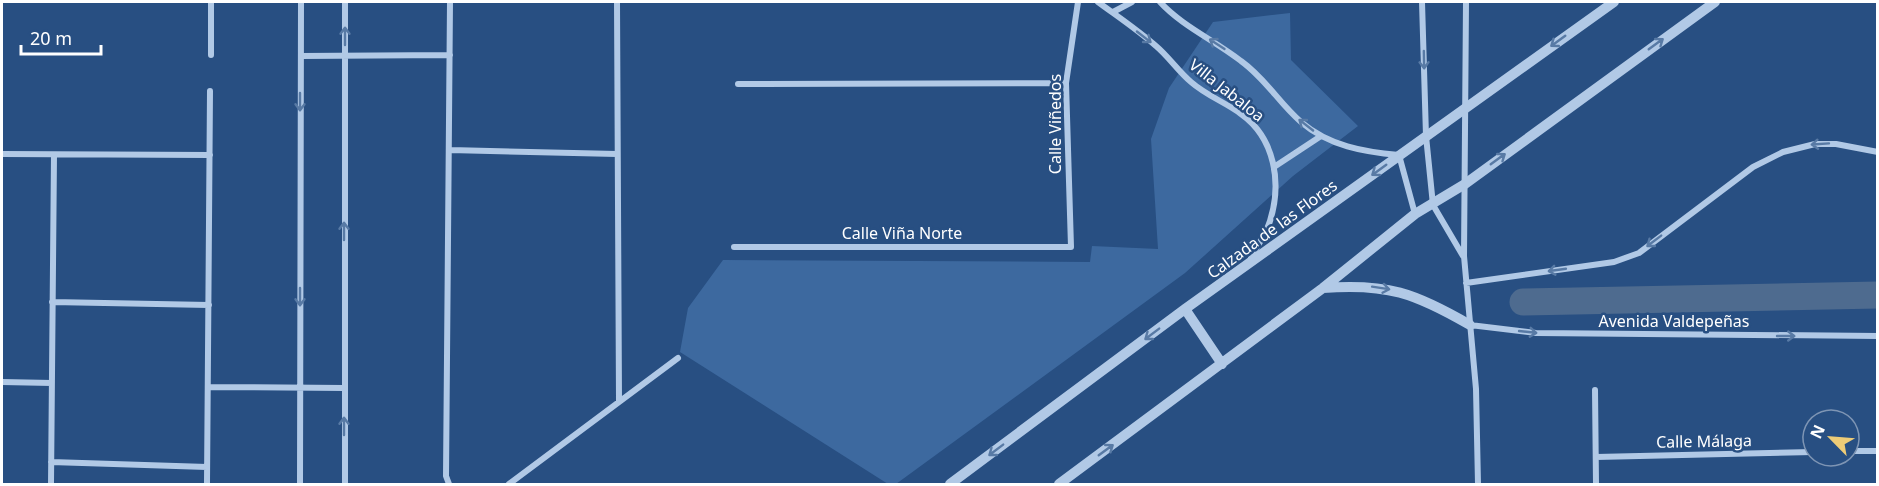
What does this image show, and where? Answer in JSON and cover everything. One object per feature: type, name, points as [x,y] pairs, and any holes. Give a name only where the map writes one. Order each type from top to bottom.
[{"type":"street","points":[[211,2],[211,55]]},
{"type":"street","points":[[300,484],[301,2]]},
{"type":"street","points":[[345,2],[345,484]]},
{"type":"street","points":[[449,484],[446,464],[450,2]]},
{"type":"street","points":[[617,2],[619,401]]},
{"type":"street","name":"Calle Viñedos","points":[[1071,247],[1066,83],[1078,2]]},
{"type":"street","name":"Villa Jabaloa","points":[[1098,2],[1157,46],[1190,81],[1208,95],[1240,112],[1256,126],[1269,147],[1274,166],[1274,205],[1269,223],[1248,264]]},
{"type":"street","points":[[1113,12],[1132,2]]},
{"type":"street","name":"Villa Jabaloa","points":[[1160,2],[1176,18],[1223,47],[1264,79],[1302,123],[1321,136],[1345,147],[1399,155]]},
{"type":"street","points":[[1422,2],[1426,136],[1433,205],[1464,256]]},
{"type":"street","points":[[1466,2],[1464,256],[1476,389],[1478,484]]},
{"type":"street","name":"Calzada de las Flores","points":[[950,484],[1185,309],[1614,2]]},
{"type":"street","points":[[1059,484],[1323,288],[1415,214],[1465,184],[1715,2]]},
{"type":"street","points":[[300,56],[450,55]]},
{"type":"street","points":[[738,84],[1066,83]]},
{"type":"street","points":[[207,484],[210,91]]},
{"type":"street","points":[[1274,166],[1321,136]]},
{"type":"street","points":[[1466,283],[1614,262],[1639,253],[1753,167],[1783,152],[1815,144],[1836,144],[1878,152]]},
{"type":"street","points":[[450,150],[617,154]]},
{"type":"street","points":[[2,154],[210,155]]},
{"type":"street","points":[[51,484],[54,155]]},
{"type":"street","points":[[1399,155],[1415,214]]},
{"type":"street","name":"Calle Viña Norte","points":[[734,247],[1071,247]]},
{"type":"street","points":[[1323,288],[1360,285],[1385,288],[1436,306],[1470,325]]},
{"type":"street","points":[[52,302],[209,305]]},
{"type":"street","points":[[1185,309],[1222,364]]},
{"type":"street","name":"Avenida Valdepeñas","points":[[1470,325],[1536,333],[1878,336]]},
{"type":"street","points":[[509,484],[678,358]]},
{"type":"street","points":[[2,382],[52,383]]},
{"type":"street","points":[[209,387],[344,388]]},
{"type":"street","points":[[1595,390],[1596,484]]},
{"type":"street","points":[[1861,451],[1878,450]]},
{"type":"street","name":"Calle Málaga","points":[[1596,457],[1801,452]]},
{"type":"street","points":[[51,462],[207,467]]},
{"type":"shaded area","points":[[1290,13],[1291,60],[1358,126],[1293,176],[1185,273],[896,484],[888,484],[680,352],[688,308],[723,260],[1090,262],[1092,246],[1158,249],[1151,139],[1169,88],[1213,22]]},
{"type":"waterway","points":[[1523,302],[1878,295]]}]
